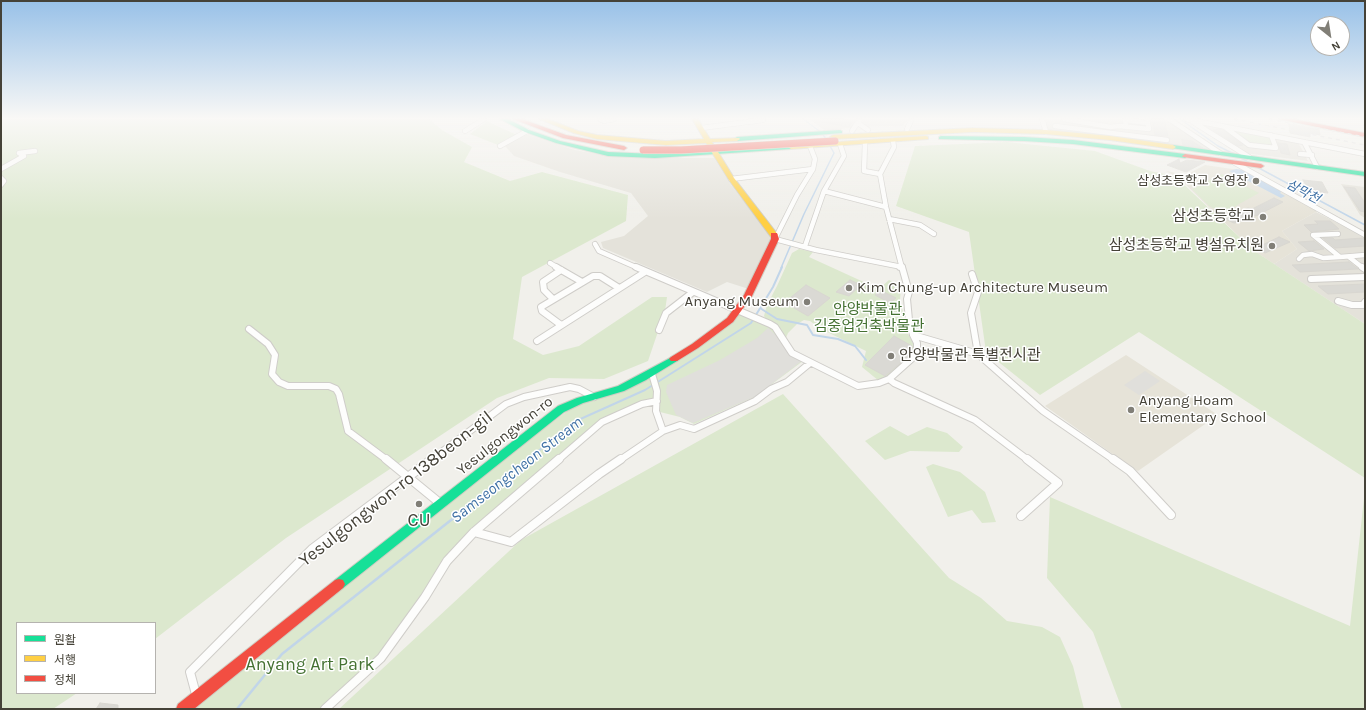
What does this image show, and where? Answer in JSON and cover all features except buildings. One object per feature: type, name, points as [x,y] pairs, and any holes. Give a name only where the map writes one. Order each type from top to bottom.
[{"type":"main road","points":[[600,152],[608,154],[655,156],[728,152]]},
{"type":"main road","points":[[1151,152],[1365,179]]},
{"type":"main road","points":[[1216,152],[1365,174]]},
{"type":"main road","points":[[716,153],[731,178],[772,231],[777,240]]},
{"type":"main road","name":"Yesulgongwon-ro","points":[[183,709],[314,603],[561,409],[580,400],[621,389],[652,376],[730,320],[740,312],[777,240]]},
{"type":"street","points":[[1,169],[24,156],[19,153],[26,152]]},
{"type":"street","points":[[814,152],[815,160],[813,169],[797,195],[777,240],[902,267]]},
{"type":"street","points":[[805,246],[824,191],[844,156],[842,152]]},
{"type":"street","points":[[865,152],[864,171],[880,174]]},
{"type":"street","points":[[595,244],[599,251],[775,327],[792,353],[810,363],[858,386],[879,383],[889,379],[917,354],[917,343],[909,320],[907,299],[910,292],[889,219],[880,174],[891,152]]},
{"type":"street","points":[[1240,152],[1248,157]]},
{"type":"street","points":[[1310,152],[1317,167]]},
{"type":"street","points":[[1300,154],[1312,155]]},
{"type":"street","points":[[1235,163],[1365,235]]},
{"type":"street","points":[[731,178],[813,169]]},
{"type":"street","points":[[1,178],[4,181],[1,185]]},
{"type":"street","points":[[824,191],[886,207]]},
{"type":"street","points":[[889,219],[913,223],[934,234]]},
{"type":"street","points":[[1338,234],[1313,235],[1340,257]]},
{"type":"street","points":[[1299,259],[1303,255],[1312,254],[1323,258],[1365,255]]},
{"type":"street","points":[[1349,257],[1365,269]]},
{"type":"street","points":[[550,263],[582,282]]},
{"type":"street","points":[[554,299],[544,290],[543,282],[561,270]]},
{"type":"street","points":[[538,341],[645,272]]},
{"type":"street","points":[[972,274],[978,292],[971,313],[978,354]]},
{"type":"street","points":[[561,325],[542,311],[541,307],[593,276],[600,276],[619,288]]},
{"type":"street","points":[[1311,279],[1365,277]]},
{"type":"street","points":[[659,330],[666,312],[693,292]]},
{"type":"street","points":[[1338,301],[1352,305],[1363,305],[1365,302]]},
{"type":"street","points":[[249,330],[268,344],[275,355],[272,374],[279,382],[288,386],[329,386],[336,389],[339,394],[348,431],[408,476],[441,504]]},
{"type":"street","points":[[913,335],[978,354],[1043,411],[1130,471],[1171,515]]},
{"type":"street","points":[[474,532],[511,542],[599,474],[663,431],[680,425],[694,429],[755,401],[771,389],[787,382],[810,363]]},
{"type":"street","points":[[652,376],[657,391],[656,411],[663,431]]},
{"type":"street","points":[[889,379],[975,420],[1058,483],[1022,516]]},
{"type":"street","name":"Yesulgongwon-ro 138beon-gil","points":[[197,698],[190,672],[312,549],[408,476],[506,404],[524,397],[570,387],[579,389],[594,397]]},
{"type":"street","points":[[325,709],[381,658],[425,597],[447,561],[474,532],[602,422],[642,404],[657,401]]},
{"type":"shaded area","points":[[511,152],[587,152],[608,156],[714,158],[731,185],[772,237],[752,290],[727,282],[707,292],[603,248],[601,242],[624,236],[648,216],[631,193],[560,172],[514,156]]},
{"type":"shaded area","points":[[1243,152],[1303,152],[1308,161]]},
{"type":"shaded area","name":"삼성초등학교","points":[[1205,165],[1246,171],[1317,210],[1316,212],[1282,231],[1297,249],[1274,264],[1253,250],[1179,178],[1166,171],[1186,175]]},
{"type":"shaded area","points":[[1341,184],[1365,187],[1365,218],[1360,215]]},
{"type":"shaded area","points":[[1316,212],[1365,237],[1365,324],[1274,264],[1297,249],[1282,231]]},
{"type":"shaded area","points":[[768,328],[803,360],[756,396],[693,423],[676,415],[666,392],[667,385],[720,360],[757,338]]},
{"type":"shaded area","name":"Anyang Hoam Elementary School","points":[[1126,355],[1218,415],[1138,471],[1045,406]]},
{"type":"shaded area","points":[[1145,371],[1160,381],[1139,395],[1124,385]]},
{"type":"green space","points":[[1,152],[469,152],[464,162],[510,181],[542,172],[628,195],[626,221],[522,277],[513,339],[543,355],[579,346],[652,297],[667,297],[665,311],[648,361],[604,379],[549,378],[497,398],[286,538],[156,638],[156,622],[16,622],[16,694],[76,694],[53,709],[1,709]]},
{"type":"green space","points":[[913,152],[1098,152],[1150,171],[1175,176],[1253,250],[1365,324],[1365,478],[1139,332],[1040,395],[986,352],[969,232],[896,206]]},
{"type":"green space","points":[[1222,174],[1259,193],[1223,213],[1209,206],[1192,189]]},
{"type":"green space","name":"안양박물관, 김중업건축박물관","points":[[799,249],[813,252],[809,257],[879,289],[889,280],[901,287],[900,300],[908,334],[916,348],[914,355],[891,376],[879,381],[862,367],[866,351],[821,329],[810,321],[804,320],[797,324],[788,333],[785,340],[768,322],[764,316],[767,305],[792,253]]},
{"type":"green space","name":"Anyang Art Park","points":[[737,312],[766,323],[803,361],[756,396],[694,424],[680,417],[656,411],[658,402],[642,405],[602,422],[474,533],[404,626],[382,659],[326,709],[186,709],[441,505],[581,401],[644,379]]},
{"type":"green space","points":[[783,394],[949,578],[981,598],[1007,621],[1042,627],[1060,637],[1073,666],[1084,709],[339,709],[521,540]]},
{"type":"green space","points":[[890,426],[908,436],[927,427],[947,433],[963,447],[959,452],[910,451],[885,460],[865,441]]},
{"type":"green space","points":[[933,464],[960,472],[985,492],[996,522],[982,523],[972,510],[948,517],[926,467]]},
{"type":"green space","points":[[1365,489],[1365,709],[1122,709],[1093,632],[1047,578],[1050,497],[1350,626]]},
{"type":"water","name":"삼성초등학교 수영장","points":[[1236,169],[1244,170],[1282,191],[1280,193],[1285,196],[1281,198],[1229,171]]},
{"type":"waterway","name":"Samseongcheon Stream","points":[[781,268],[804,214],[834,152]]},
{"type":"waterway","name":"삼막천","points":[[1230,152],[1234,154]]},
{"type":"waterway","name":"삼막천","points":[[1239,157],[1250,163]]},
{"type":"waterway","name":"삼막천","points":[[1257,167],[1365,225]]},
{"type":"waterway","name":"Samseongcheon Stream","points":[[760,308],[773,287],[782,267]]},
{"type":"waterway","name":"Samseongcheon Stream","points":[[527,460],[576,421],[645,390],[751,323],[760,308]]},
{"type":"waterway","points":[[760,308],[777,319],[807,325],[813,335],[838,339],[855,346],[866,360]]},
{"type":"waterway","name":"Samseongcheon Stream","points":[[237,709],[282,654],[528,459]]},
{"type":"traffic: fast","points":[[600,152],[608,154],[655,156],[713,152]]},
{"type":"traffic: fast","points":[[1154,152],[1185,156]]},
{"type":"traffic: fast","points":[[1210,152],[1365,174]]},
{"type":"traffic: fast","points":[[339,584],[561,409],[580,400],[621,389],[643,378],[674,359]]},
{"type":"traffic: slow","points":[[715,152],[731,179],[774,235]]},
{"type":"traffic: jam","points":[[1185,156],[1261,166]]},
{"type":"traffic: jam","points":[[674,359],[695,346],[730,320],[748,296],[775,239],[774,235]]},
{"type":"traffic: jam","points":[[183,709],[339,584]]},
{"type":"place","name":"삼성초등학교 수영장","points":[[1256,181]]},
{"type":"place","name":"삼성초등학교","points":[[1263,217]]},
{"type":"place","name":"삼성초등학교 병설유치원","points":[[1272,246]]},
{"type":"place","name":"Kim Chung-up Architecture Museum","points":[[849,288]]},
{"type":"place","name":"Anyang Museum","points":[[807,302]]},
{"type":"place","name":"안양박물관 특별전시관","points":[[891,356]]},
{"type":"place","name":"Anyang Hoam Elementary School","points":[[1131,410]]},
{"type":"place","name":"CU","points":[[419,504]]}]
